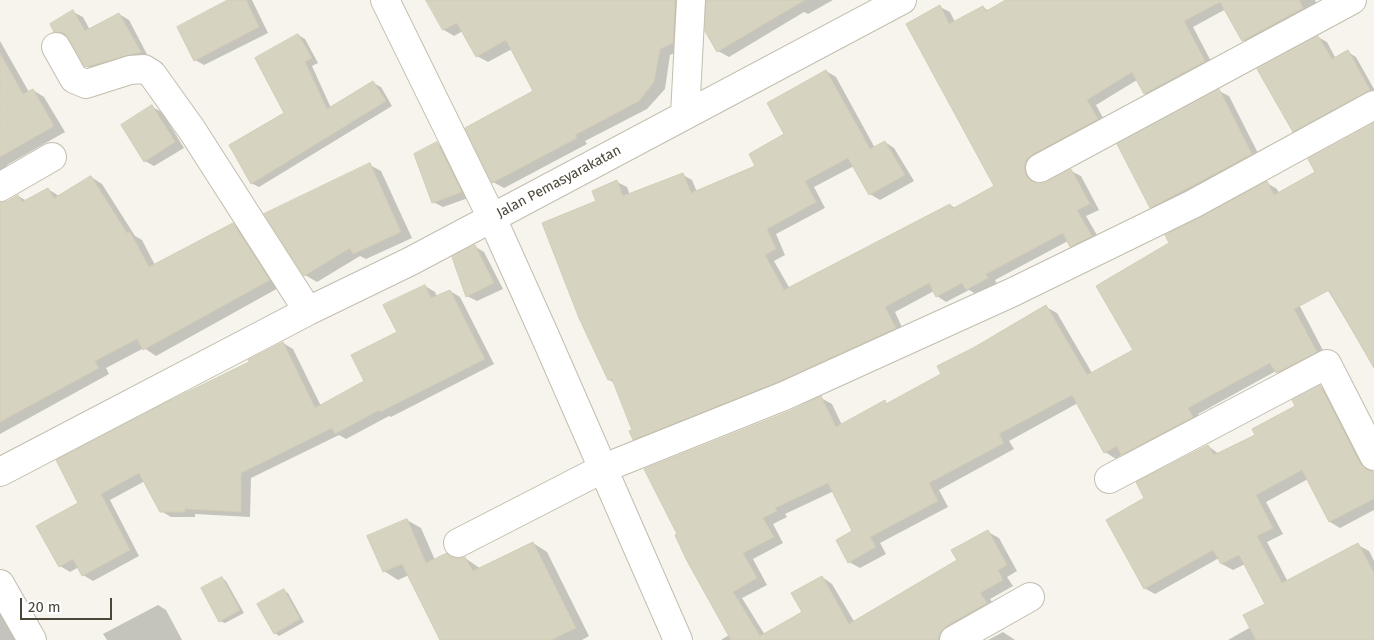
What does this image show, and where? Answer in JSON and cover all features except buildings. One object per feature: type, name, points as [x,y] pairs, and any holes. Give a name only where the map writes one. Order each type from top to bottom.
[{"type":"street","points":[[0,472],[308,311],[411,262],[492,218],[385,0]]},
{"type":"street","points":[[685,115],[691,0]]},
{"type":"street","name":"Jalan Pemasyarakatan","points":[[678,640],[604,468],[492,218],[902,0]]},
{"type":"street","points":[[1040,168],[1352,0]]},
{"type":"street","points":[[56,47],[74,79],[86,84],[130,70],[144,69],[152,74],[192,130],[308,311]]},
{"type":"street","points":[[458,543],[604,468],[784,396],[1012,292],[1193,204],[1374,106]]},
{"type":"street","points":[[0,187],[52,157]]},
{"type":"street","points":[[1109,479],[1327,364],[1374,456]]},
{"type":"street","points":[[0,584],[32,640]]},
{"type":"street","points":[[954,640],[1030,598]]}]
